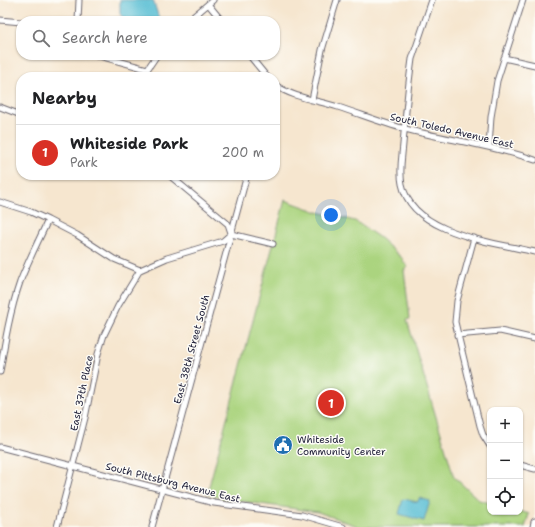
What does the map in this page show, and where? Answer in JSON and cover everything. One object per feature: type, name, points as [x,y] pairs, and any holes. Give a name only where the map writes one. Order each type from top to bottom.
[{"type":"main road","points":[[534,527],[535,522]]},
{"type":"street","points":[[78,16],[79,0]]},
{"type":"street","points":[[194,16],[213,0]]},
{"type":"street","points":[[312,100],[322,50],[337,0]]},
{"type":"street","points":[[432,0],[412,59],[401,174],[402,183],[408,199],[419,214],[438,226],[474,238],[535,252]]},
{"type":"street","points":[[489,147],[494,103],[504,58],[524,0]]},
{"type":"street","points":[[208,4],[218,16]]},
{"type":"street","points":[[0,20],[16,22]]},
{"type":"street","points":[[504,58],[535,65]]},
{"type":"street","points":[[114,60],[147,69]]},
{"type":"street","points":[[145,72],[153,60]]},
{"type":"street","points":[[253,60],[263,72]]},
{"type":"street","name":"South Toledo Avenue East","points":[[280,88],[292,95],[352,111],[405,129],[489,147],[535,160]]},
{"type":"street","points":[[0,107],[16,113]]},
{"type":"street","points":[[175,180],[228,224],[231,234]]},
{"type":"street","name":"East 38th Street South","points":[[152,527],[246,180]]},
{"type":"street","points":[[0,202],[31,212],[48,220],[70,231],[114,259],[140,270],[167,258],[223,240],[231,234]]},
{"type":"street","points":[[0,372],[7,328],[18,289],[48,220]]},
{"type":"street","points":[[231,234],[272,244]]},
{"type":"street","points":[[474,238],[457,301],[455,322],[483,435],[488,443]]},
{"type":"street","name":"East 37th Place","points":[[57,527],[104,335],[118,306],[140,270]]},
{"type":"street","points":[[457,335],[500,331],[535,339]]},
{"type":"street","name":"South Pittsburg Avenue East","points":[[0,447],[232,507],[302,515],[343,527]]},
{"type":"street","points":[[523,465],[535,469]]},
{"type":"green space","points":[[285,200],[318,212],[355,221],[380,238],[404,260],[403,261],[408,267],[404,270],[410,319],[407,320],[454,477],[479,500],[487,502],[487,515],[523,515],[523,512],[529,514],[525,527],[360,527],[318,512],[225,499],[207,494]]},
{"type":"water","points":[[120,0],[153,0],[158,16],[122,16],[120,14]]},
{"type":"water","points":[[419,498],[430,501],[424,521],[399,514],[403,499],[418,502]]},
{"type":"place","name":"Whiteside Park","points":[[331,403]]},
{"type":"place","name":"Whiteside Community Center","points":[[283,445]]}]
